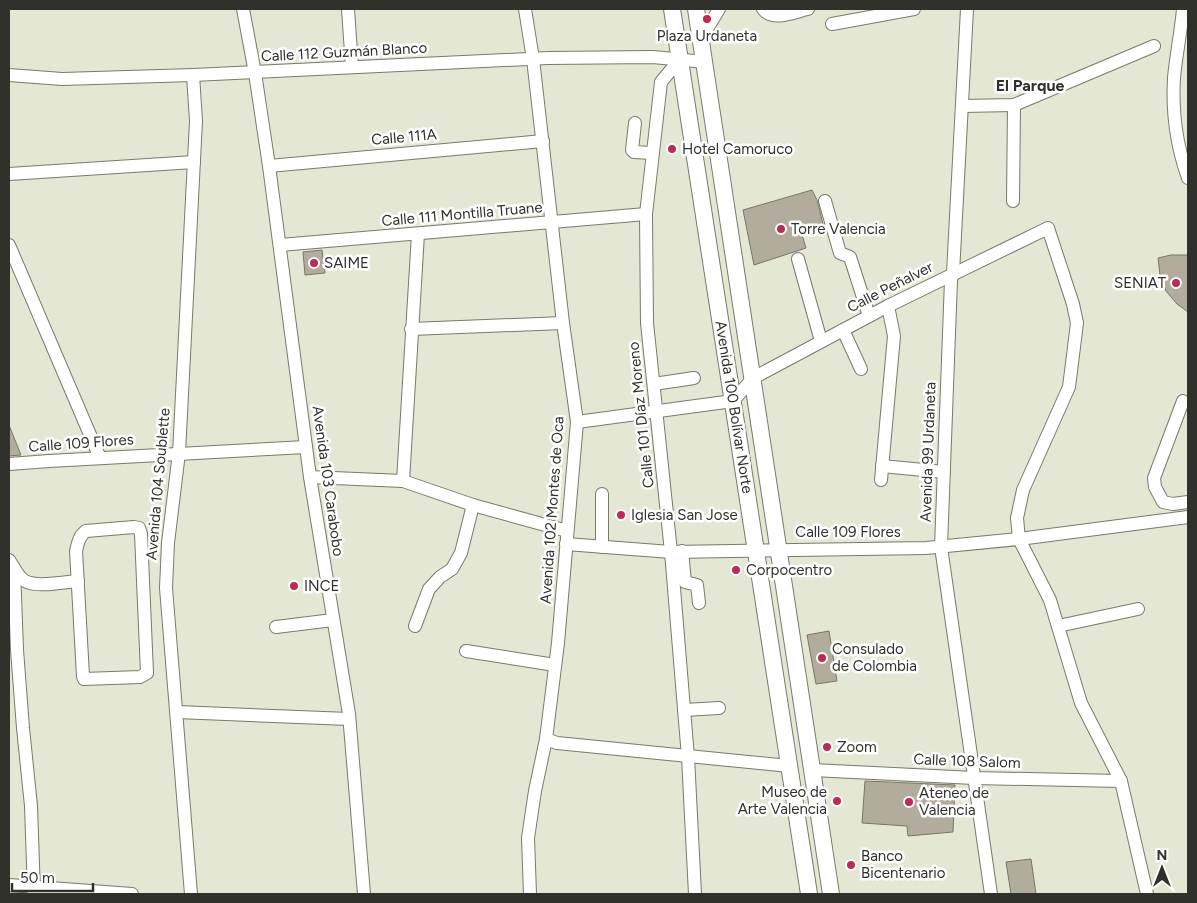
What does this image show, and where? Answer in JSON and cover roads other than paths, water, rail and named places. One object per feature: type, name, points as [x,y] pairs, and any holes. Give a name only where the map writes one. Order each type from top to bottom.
[{"type":"main road","name":"Avenida 100 Bolívar Norte","points":[[672,9],[810,894]]},
{"type":"main road","name":"Avenida 100 Bolívar Norte","points":[[696,9],[780,549],[831,894]]},
{"type":"street","name":"Avenida 103 Carabobo","points":[[243,9],[269,166],[310,477],[349,719],[364,894]]},
{"type":"street","points":[[348,9],[352,68]]},
{"type":"street","name":"Avenida 102 Montes de Oca","points":[[525,9],[533,59],[563,323],[577,422],[555,665],[546,739],[535,791],[528,838],[530,894]]},
{"type":"street","points":[[701,39],[719,9]]},
{"type":"street","points":[[763,9],[774,17],[808,9]]},
{"type":"street","points":[[832,24],[914,9]]},
{"type":"street","name":"Avenida 99 Urdaneta","points":[[967,9],[953,274],[951,280],[941,547],[991,894]]},
{"type":"street","points":[[1183,9],[1174,78],[1174,101],[1179,145],[1188,178]]},
{"type":"street","points":[[962,106],[1014,105],[1154,46]]},
{"type":"street","name":"Calle 112 Guzmán Blanco","points":[[9,75],[62,78],[193,75],[533,59],[639,57],[705,62]]},
{"type":"street","name":"Calle 101 Díaz Moreno","points":[[680,59],[661,82],[652,153],[646,214],[647,323],[657,411],[677,551],[695,894]]},
{"type":"street","name":"Avenida 104 Soublette","points":[[191,894],[166,588],[168,543],[179,453],[196,121],[193,75]]},
{"type":"street","points":[[1013,201],[1014,105]]},
{"type":"street","points":[[635,123],[632,150],[634,152],[652,153]]},
{"type":"street","name":"Calle 111A","points":[[269,166],[543,141]]},
{"type":"street","points":[[9,174],[194,162]]},
{"type":"street","points":[[825,201],[840,253],[850,257],[869,316]]},
{"type":"street","name":"Calle 111 Montilla Truane","points":[[280,245],[646,214]]},
{"type":"street","name":"Calle Peñalver","points":[[752,378],[888,306],[1044,229],[1049,229],[1077,323],[1069,387],[1023,490],[1017,518],[1019,539]]},
{"type":"street","points":[[403,480],[418,234]]},
{"type":"street","points":[[9,245],[100,458]]},
{"type":"street","points":[[798,259],[821,341]]},
{"type":"street","points":[[881,480],[894,336],[888,306]]},
{"type":"street","points":[[411,329],[563,323]]},
{"type":"street","points":[[843,330],[861,369]]},
{"type":"street","points":[[654,384],[694,378]]},
{"type":"street","points":[[577,422],[733,400],[752,378]]},
{"type":"street","points":[[1182,400],[1154,478],[1155,487],[1163,502],[1173,504],[1188,502]]},
{"type":"street","name":"Calle 109 Flores","points":[[9,464],[306,447]]},
{"type":"street","points":[[882,466],[944,472]]},
{"type":"street","name":"Calle 109 Flores","points":[[310,477],[403,480],[566,538],[602,547],[677,551],[941,547],[1188,517]]},
{"type":"street","points":[[602,494],[602,547]]},
{"type":"street","points":[[415,626],[430,589],[440,577],[452,569],[461,553],[473,505]]},
{"type":"street","points":[[139,528],[141,534],[147,673],[144,676],[88,680],[83,678],[78,581],[76,551],[83,533],[89,530],[139,528]]},
{"type":"street","points":[[1019,539],[1050,600],[1081,703],[1121,781],[1148,894]]},
{"type":"street","points":[[677,551],[686,582],[697,586],[700,604]]},
{"type":"street","points":[[11,564],[26,582],[34,584],[78,581]]},
{"type":"street","points":[[11,564],[23,728],[32,806],[34,890]]},
{"type":"street","points":[[1058,626],[1138,609]]},
{"type":"street","points":[[276,626],[333,620]]},
{"type":"street","points":[[466,651],[555,665]]},
{"type":"street","points":[[684,710],[719,708]]},
{"type":"street","points":[[177,712],[349,719]]},
{"type":"street","points":[[546,739],[557,743],[789,766]]},
{"type":"street","name":"Calle 108 Salom","points":[[813,770],[974,778],[1121,781]]},
{"type":"street","points":[[9,885],[34,890],[132,894]]},
{"type":"place","name":"Plaza Urdaneta","points":[[707,19]]},
{"type":"place","name":"Hotel Camoruco","points":[[672,149]]},
{"type":"place","name":"Torre Valencia","points":[[781,229]]},
{"type":"place","name":"SAIME","points":[[314,263]]},
{"type":"place","name":"SENIAT","points":[[1176,283]]},
{"type":"place","name":"Iglesia San Jose","points":[[621,515]]},
{"type":"place","name":"Corpocentro","points":[[736,570]]},
{"type":"place","name":"INCE","points":[[294,586]]},
{"type":"place","name":"Consulado de Colombia","points":[[822,658]]},
{"type":"place","name":"Zoom","points":[[827,747]]},
{"type":"place","name":"Museo de Arte Valencia","points":[[837,801]]},
{"type":"place","name":"Ateneo de Valencia","points":[[909,802]]},
{"type":"place","name":"Banco Bicentenario","points":[[851,865]]},
{"type":"district","name":"El Parque","points":[[1030,85]]}]
